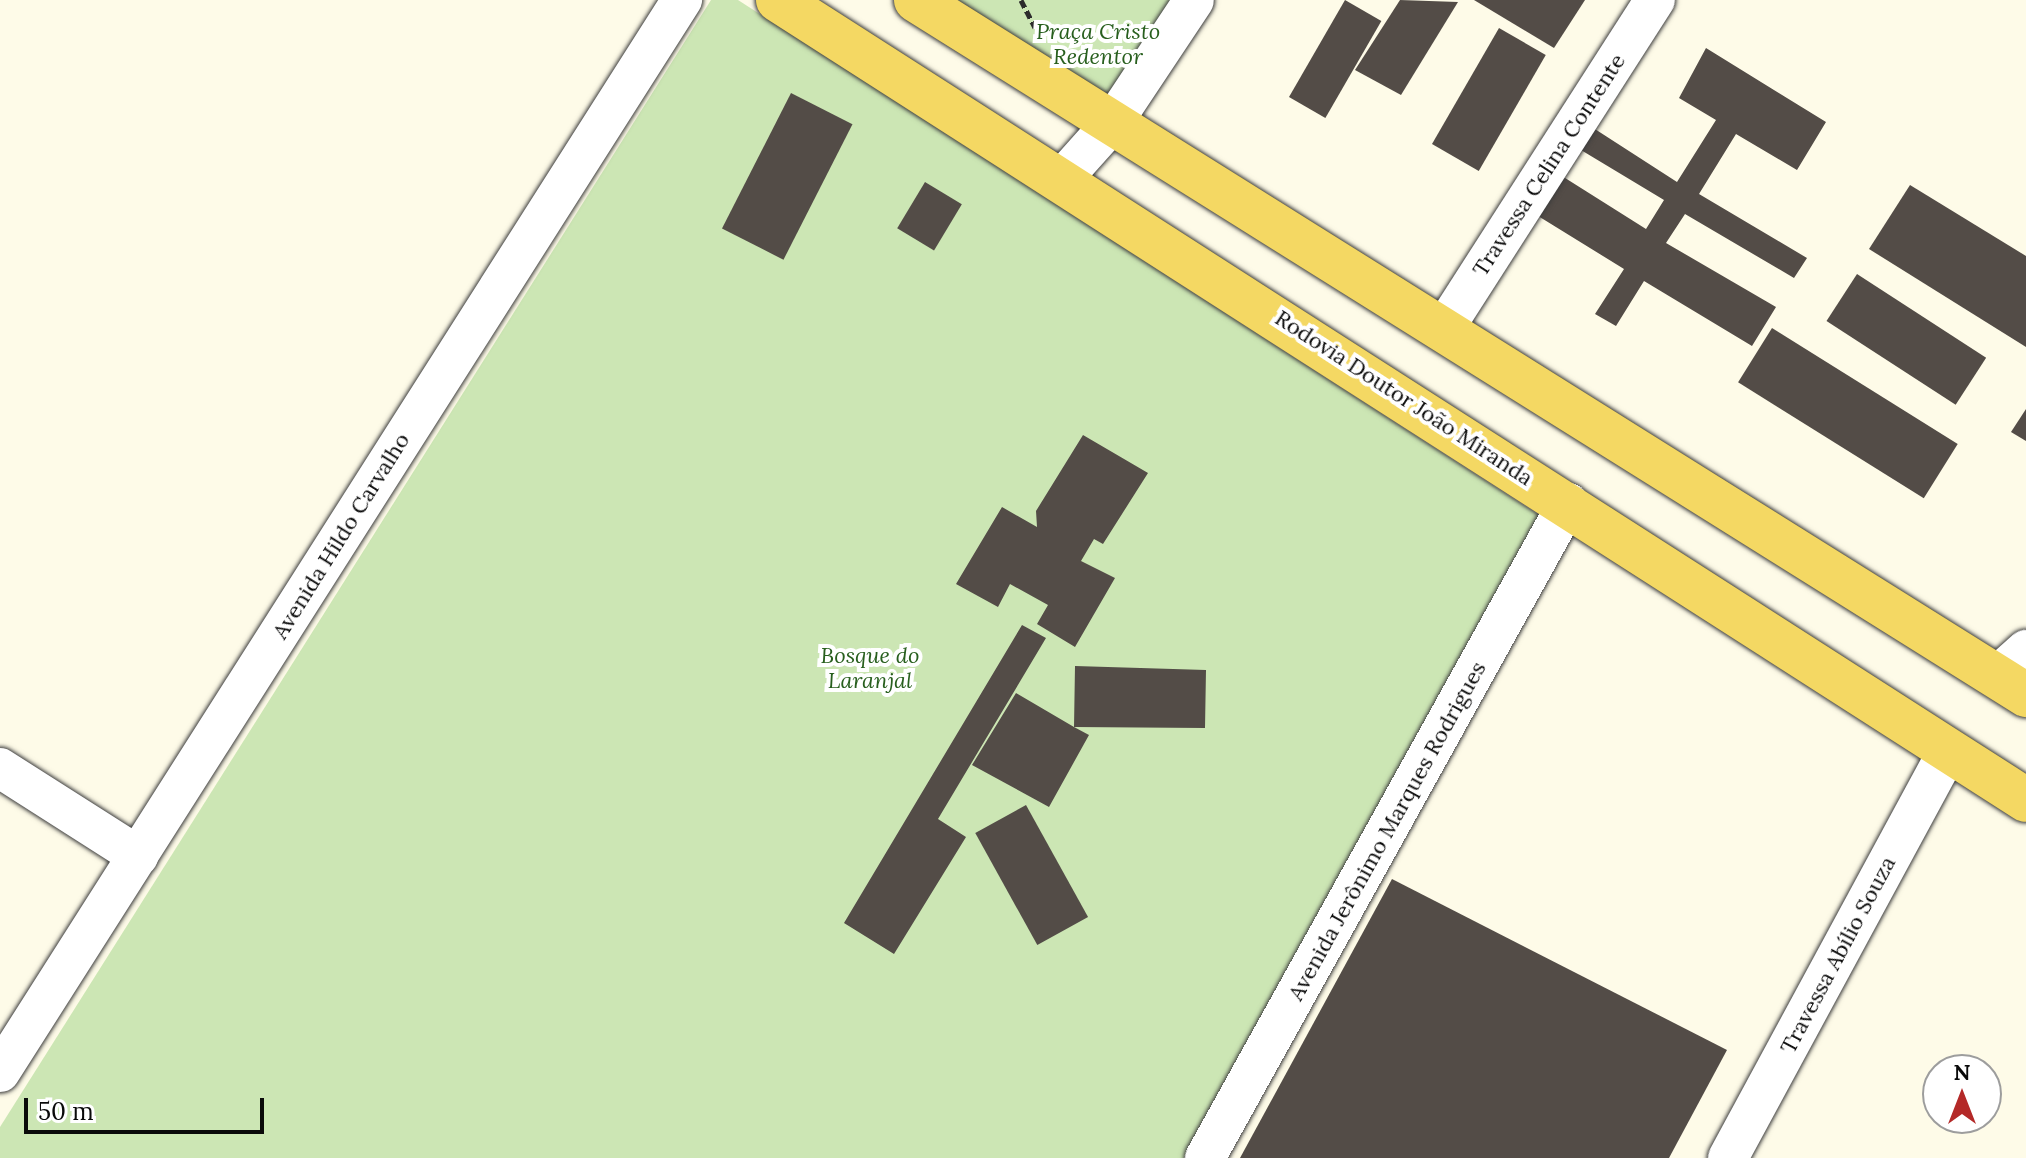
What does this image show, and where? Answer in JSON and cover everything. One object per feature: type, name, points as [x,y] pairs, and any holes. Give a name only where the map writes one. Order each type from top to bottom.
[{"type":"main road","name":"Rodovia Doutor João Miranda","points":[[778,0],[1568,503],[2026,800]]},
{"type":"main road","points":[[916,0],[1443,330],[2016,674]]},
{"type":"street","name":"Avenida Hildo Carvalho","points":[[0,1072],[682,0]]},
{"type":"street","points":[[1062,179],[1113,122],[1194,0]]},
{"type":"street","name":"Travessa Celina Contente","points":[[1443,330],[1655,0]]},
{"type":"street","name":"Avenida Jerônimo Marques Rodrigues","points":[[1205,1158],[1568,503]]},
{"type":"street","name":"Travessa Abílio Souza","points":[[1728,1158],[1948,751]]},
{"type":"street","points":[[0,768],[138,856]]},
{"type":"green space","name":"Bosque do Laranjal","points":[[711,0],[738,0],[1539,515],[1184,1158],[0,1158],[0,1127]]},
{"type":"green space","name":"Praça Cristo Redentor","points":[[939,0],[1181,0],[1113,103]]},
{"type":"building","points":[[1345,0],[1381,21],[1325,118],[1289,97]]},
{"type":"building","points":[[1400,0],[1458,2],[1401,95],[1355,70]]},
{"type":"building","points":[[1474,0],[1585,0],[1554,48]]},
{"type":"building","points":[[1499,28],[1546,55],[1479,171],[1432,144]]},
{"type":"building","points":[[1706,48],[1826,122],[1797,170],[1736,134],[1699,194],[1807,258],[1794,278],[1685,214],[1666,243],[1776,307],[1752,346],[1644,281],[1616,326],[1595,314],[1624,269],[1530,211],[1554,171],[1646,229],[1664,200],[1571,144],[1584,122],[1677,182],[1716,120],[1679,98]]},
{"type":"building","points":[[791,93],[852,124],[783,260],[722,228]]},
{"type":"building","points":[[925,182],[962,204],[934,250],[897,228]]},
{"type":"building","points":[[1910,185],[2026,256],[2026,347],[1869,249]]},
{"type":"building","points":[[1857,274],[1986,358],[1956,405],[1827,321]]},
{"type":"building","points":[[1772,328],[1958,444],[1924,498],[1738,382]]},
{"type":"building","points":[[2026,409],[2026,441],[2011,432]]},
{"type":"building","points":[[1083,435],[1148,473],[1103,544],[1094,539],[1081,561],[1115,578],[1075,647],[1037,624],[1048,605],[1010,584],[998,607],[956,584],[1002,507],[1037,527],[1036,511]]},
{"type":"building","points":[[1022,625],[1046,638],[938,819],[966,837],[894,954],[844,923]]},
{"type":"building","points":[[1075,666],[1206,670],[1205,728],[1074,727]]},
{"type":"building","points":[[1016,693],[1089,735],[1049,807],[972,765]]},
{"type":"building","points":[[1026,805],[1088,917],[1037,945],[975,833]]},
{"type":"building","points":[[1392,879],[1727,1050],[1669,1158],[1240,1158]]}]
